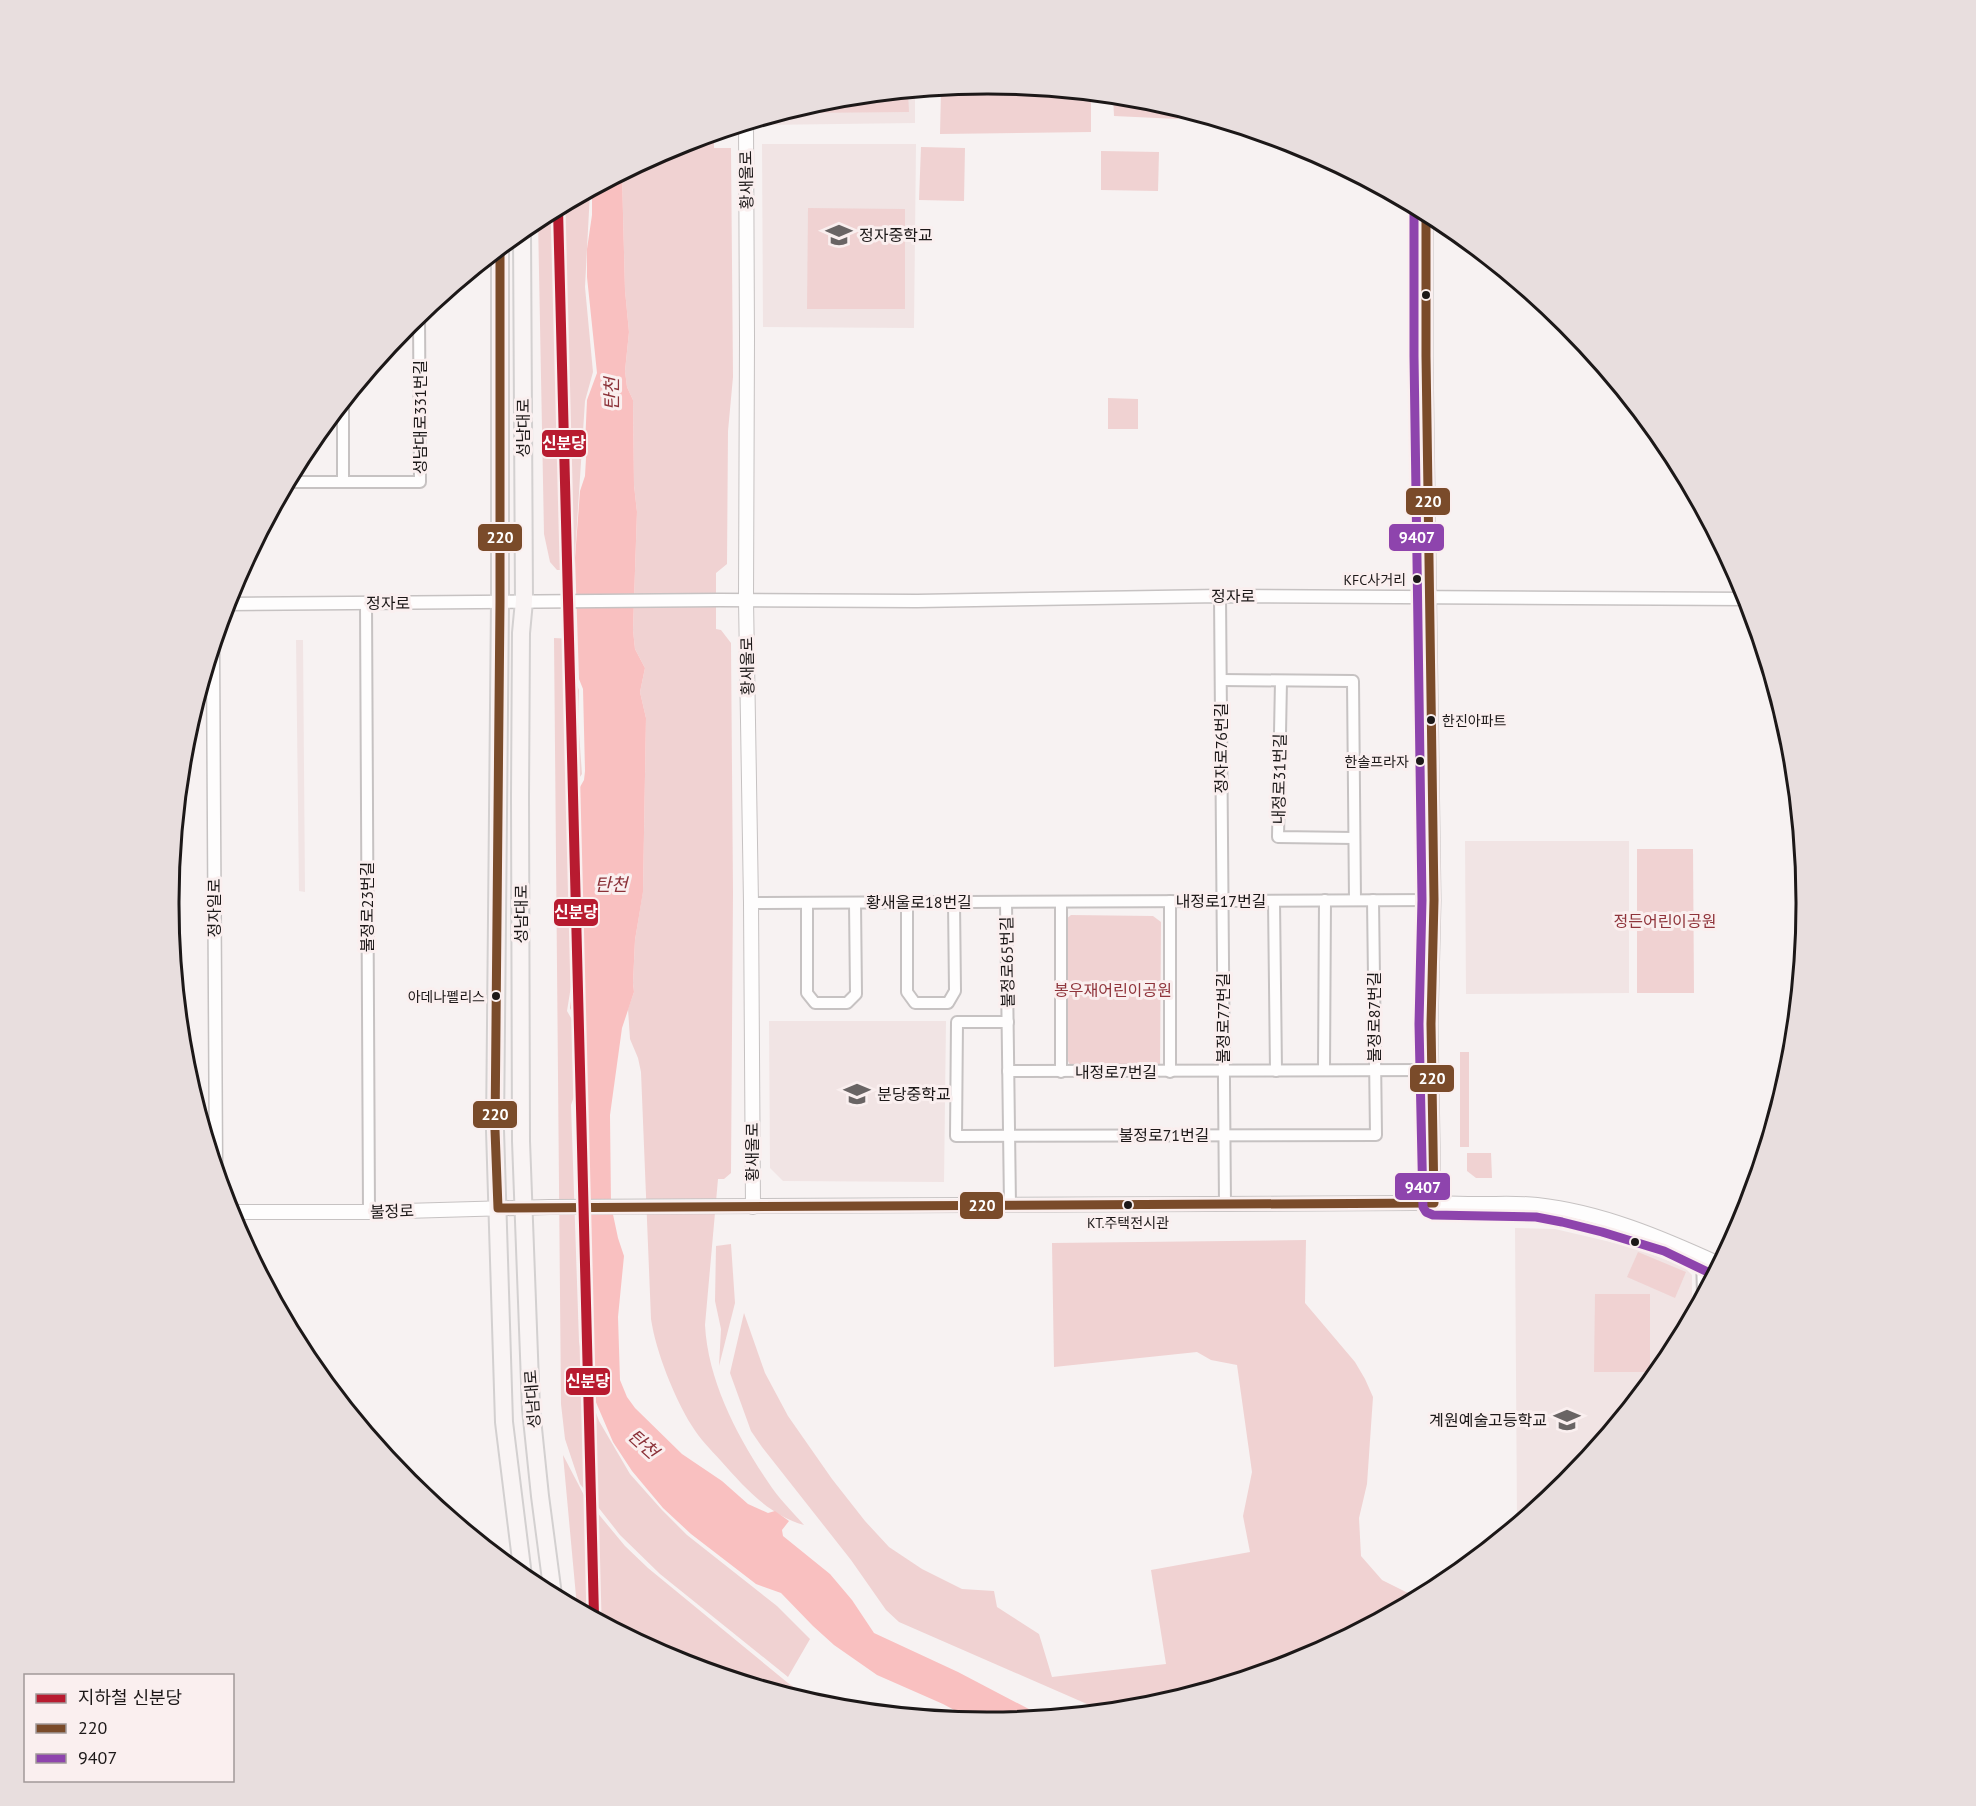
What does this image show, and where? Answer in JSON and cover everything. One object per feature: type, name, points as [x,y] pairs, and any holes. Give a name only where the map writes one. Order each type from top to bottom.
[{"type":"main road","name":"황새울로","points":[[746,132],[746,600],[753,1207]]},
{"type":"main road","name":"성남대로","points":[[522,243],[524,601],[521,633],[520,808],[521,1141],[531,1409],[551,1583]]},
{"type":"main road","name":"성남대로","points":[[500,259],[501,602],[495,1118],[504,1422],[521,1562]]},
{"type":"main road","points":[[753,1207],[1434,1203],[1537,1205],[1565,1210],[1649,1233],[1713,1261]]},
{"type":"main road","name":"불정로","points":[[241,1212],[753,1207]]},
{"type":"street","points":[[1426,224],[1434,900],[1431,1070],[1434,1203]]},
{"type":"street","name":"성남대로331번길","points":[[343,482],[420,482],[420,327]]},
{"type":"street","points":[[299,482],[343,482],[343,417]]},
{"type":"street","name":"정자로","points":[[237,604],[718,600],[917,601],[1220,596],[1737,599]]},
{"type":"street","name":"정자로76번길","points":[[1220,596],[1222,901]]},
{"type":"street","name":"불정로23번길","points":[[366,603],[369,1212]]},
{"type":"street","name":"정자일로","points":[[213,673],[216,1142]]},
{"type":"street","points":[[1221,681],[1353,681],[1355,900]]},
{"type":"street","name":"내정로31번길","points":[[1281,681],[1278,837],[1354,838]]},
{"type":"street","points":[[1324,1070],[1325,900]]},
{"type":"street","name":"불정로87번길","points":[[1224,1135],[1376,1135],[1373,900]]},
{"type":"street","name":"내정로17번길","points":[[1087,902],[1434,900]]},
{"type":"street","name":"내정로7번길","points":[[1170,901],[1170,1072]]},
{"type":"street","name":"불정로77번길","points":[[1222,901],[1224,1204]]},
{"type":"street","points":[[1274,901],[1276,1071]]},
{"type":"street","points":[[907,902],[907,992],[915,1003],[948,1003],[955,991],[954,902]]},
{"type":"street","name":"불정로65번길","points":[[1006,902],[1010,1205]]},
{"type":"street","name":"내정로7번길","points":[[1061,902],[1061,1072]]},
{"type":"street","name":"황새울로18번길","points":[[751,903],[1087,902]]},
{"type":"street","points":[[807,903],[807,993],[815,1003],[847,1003],[856,994],[855,903]]},
{"type":"street","name":"불정로65번길","points":[[1008,1022],[957,1022],[956,1136],[1105,1136]]},
{"type":"street","name":"내정로7번길","points":[[1008,1071],[1431,1070]]},
{"type":"street","name":"불정로71번길","points":[[1105,1136],[1224,1135]]},
{"type":"street","points":[[1702,1256],[1702,1281]]},
{"type":"shaded area","points":[[915,98],[915,123],[769,125],[830,110]]},
{"type":"shaded area","name":"정자중학교","points":[[762,144],[916,144],[914,328],[763,327]]},
{"type":"shaded area","points":[[296,640],[303,640],[305,892],[299,891]]},
{"type":"shaded area","points":[[1465,841],[1629,841],[1629,993],[1466,994]]},
{"type":"shaded area","name":"분당중학교","points":[[769,1021],[946,1021],[944,1182],[783,1181],[770,1168]]},
{"type":"shaded area","name":"계원예술고등학교","points":[[1515,1228],[1555,1229],[1636,1248],[1684,1267],[1692,1275],[1692,1300],[1660,1352],[1596,1436],[1560,1475],[1517,1514]]},
{"type":"green space","points":[[988,94],[1091,101],[1091,132],[940,134],[941,96]]},
{"type":"green space","points":[[908,99],[909,112],[818,113]]},
{"type":"green space","points":[[1113,104],[1178,119],[1114,116]]},
{"type":"green space","points":[[714,142],[714,148],[731,148],[733,377],[728,431],[727,564],[716,573],[716,629],[721,630],[731,643],[733,893],[731,1173],[724,1179],[718,1179],[705,1325],[712,1367],[735,1427],[772,1488],[804,1525],[780,1515],[758,1499],[695,1431],[672,1388],[661,1360],[651,1319],[641,1072],[630,1039],[628,1009],[634,992],[635,940],[643,891],[646,718],[640,692],[645,668],[635,649],[633,630],[637,512],[634,485],[633,400],[627,387],[625,371],[629,332],[625,290],[622,182]]},
{"type":"green space","points":[[921,147],[965,148],[964,201],[919,200]]},
{"type":"green space","points":[[1101,151],[1159,152],[1158,191],[1101,190]]},
{"type":"green space","points":[[590,200],[585,287],[593,372],[585,401],[574,570],[557,570],[550,562],[544,534],[538,232]]},
{"type":"green space","points":[[808,208],[905,209],[905,309],[807,309]]},
{"type":"green space","points":[[1108,398],[1138,399],[1138,429],[1108,429]]},
{"type":"green space","points":[[554,638],[573,639],[574,678],[579,690],[578,719],[582,774],[575,784],[571,886],[578,903],[575,917],[576,945],[572,961],[567,1011],[574,1023],[572,1054],[576,1091],[571,1105],[579,1341],[587,1388],[599,1421],[630,1474],[687,1535],[777,1606],[810,1639],[788,1677],[660,1574],[620,1535],[580,1484],[565,1439],[561,1404]]},
{"type":"green space","name":"정든어린이공원","points":[[1637,849],[1693,849],[1694,993],[1637,993]]},
{"type":"green space","name":"봉우재어린이공원","points":[[1071,915],[1153,916],[1161,922],[1160,1072],[1071,1067],[1067,1059],[1066,919]]},
{"type":"green space","points":[[1460,1052],[1469,1052],[1469,1147],[1460,1147]]},
{"type":"green space","points":[[1467,1153],[1491,1153],[1492,1178],[1476,1178],[1467,1171]]},
{"type":"green space","points":[[1306,1240],[1305,1303],[1355,1362],[1373,1397],[1367,1484],[1359,1518],[1361,1556],[1382,1580],[1409,1593],[1346,1628],[1248,1669],[1146,1696],[1090,1705],[899,1622],[886,1610],[851,1560],[751,1431],[730,1373],[744,1313],[765,1373],[788,1416],[865,1521],[889,1547],[922,1569],[962,1589],[994,1591],[997,1607],[1039,1634],[1052,1677],[1166,1664],[1151,1570],[1250,1552],[1243,1516],[1252,1472],[1237,1365],[1211,1360],[1197,1352],[1054,1367],[1052,1243]]},
{"type":"green space","points":[[731,1244],[735,1303],[719,1366],[721,1329],[715,1301],[716,1246]]},
{"type":"green space","points":[[1638,1252],[1686,1272],[1675,1298],[1627,1277]]},
{"type":"green space","points":[[1595,1294],[1650,1294],[1650,1366],[1646,1372],[1594,1372]]},
{"type":"green space","points":[[563,1455],[586,1499],[625,1546],[648,1568],[795,1688],[728,1669],[679,1650],[630,1628],[576,1598]]},
{"type":"water","name":"탄천","points":[[622,182],[625,290],[629,332],[625,371],[627,387],[633,400],[634,485],[637,512],[633,630],[635,649],[645,668],[640,692],[646,718],[643,892],[635,940],[634,992],[622,1028],[610,1115],[611,1205],[624,1256],[618,1317],[620,1380],[627,1397],[635,1408],[682,1454],[722,1481],[748,1504],[768,1513],[775,1511],[789,1521],[782,1530],[783,1536],[830,1574],[852,1600],[874,1633],[958,1672],[1031,1710],[956,1711],[877,1675],[834,1645],[781,1593],[756,1584],[691,1534],[663,1508],[632,1471],[613,1442],[589,1386],[585,1362],[575,1113],[579,1086],[578,1050],[575,1044],[575,1018],[570,1008],[581,946],[581,901],[578,889],[580,787],[585,771],[583,689],[579,679],[575,558],[580,491],[585,476],[587,400],[597,373],[587,277],[587,249],[592,199]]},
{"type":"metro line","name":"신분당","points":[[558,219],[594,1608]]},
{"type":"transit line","name":"9407","points":[[1414,217],[1422,900],[1419,1024],[1423,1207],[1426,1212],[1433,1215],[1536,1217],[1562,1222],[1664,1251],[1707,1272]]},
{"type":"transit line","name":"220","points":[[500,259],[500,602],[495,1130],[498,1208],[1434,1203],[1431,1024],[1434,900],[1426,224]]},
{"type":"place","name":"정자중학교","points":[[839,235]]},
{"type":"place","name":"KFC사거리","points":[[1417,579]]},
{"type":"place","name":"한진아파트","points":[[1431,720]]},
{"type":"place","name":"한솔프라자","points":[[1420,761]]},
{"type":"place","name":"아데나펠리스","points":[[496,996]]},
{"type":"place","name":"분당중학교","points":[[857,1094]]},
{"type":"place","name":"KT.주택전시관","points":[[1128,1205]]},
{"type":"place","name":"계원예술고등학교","points":[[1567,1420]]}]
